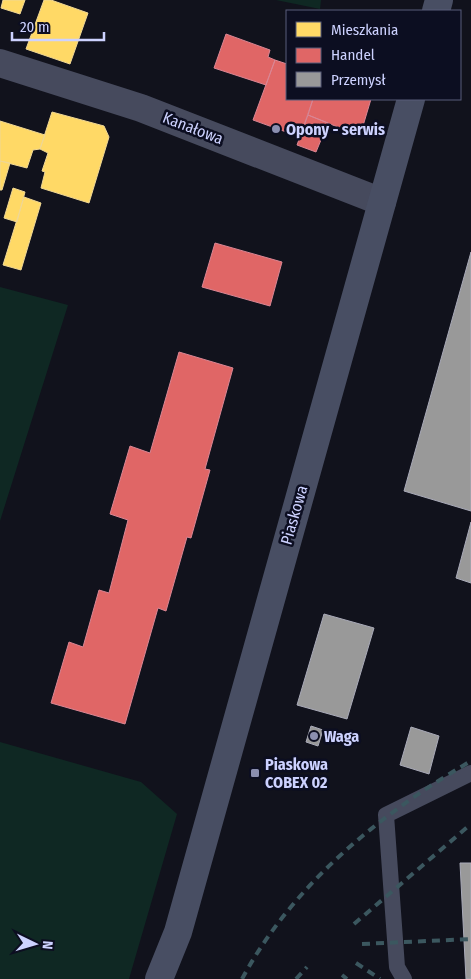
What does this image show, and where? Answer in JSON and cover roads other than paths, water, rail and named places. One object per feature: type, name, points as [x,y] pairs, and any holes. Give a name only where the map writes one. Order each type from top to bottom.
[{"type":"main road","name":"Piaskowa","points":[[159,979],[178,932],[411,100]]},
{"type":"main road","name":"Piaskowa","points":[[178,932],[178,979]]},
{"type":"street","name":"Kanałowa","points":[[0,63],[141,108],[382,202]]},
{"type":"lane","points":[[404,979],[397,967],[386,815],[471,773]]},
{"type":"railway","points":[[242,979],[286,912],[342,854],[404,804],[471,761]]},
{"type":"railway","points":[[354,924],[471,824]]},
{"type":"railway","points":[[362,944],[471,939]]},
{"type":"railway","points":[[356,963],[380,979]]},
{"type":"railway","points":[[296,979],[307,967]]},
{"type":"railway","points":[[342,975],[347,979]]},
{"type":"place","name":"Opony - serwis","points":[[276,129]]},
{"type":"place","name":"Waga","points":[[314,736]]},
{"type":"place","name":"Piaskowa COBEX 02","points":[[255,773]]}]
